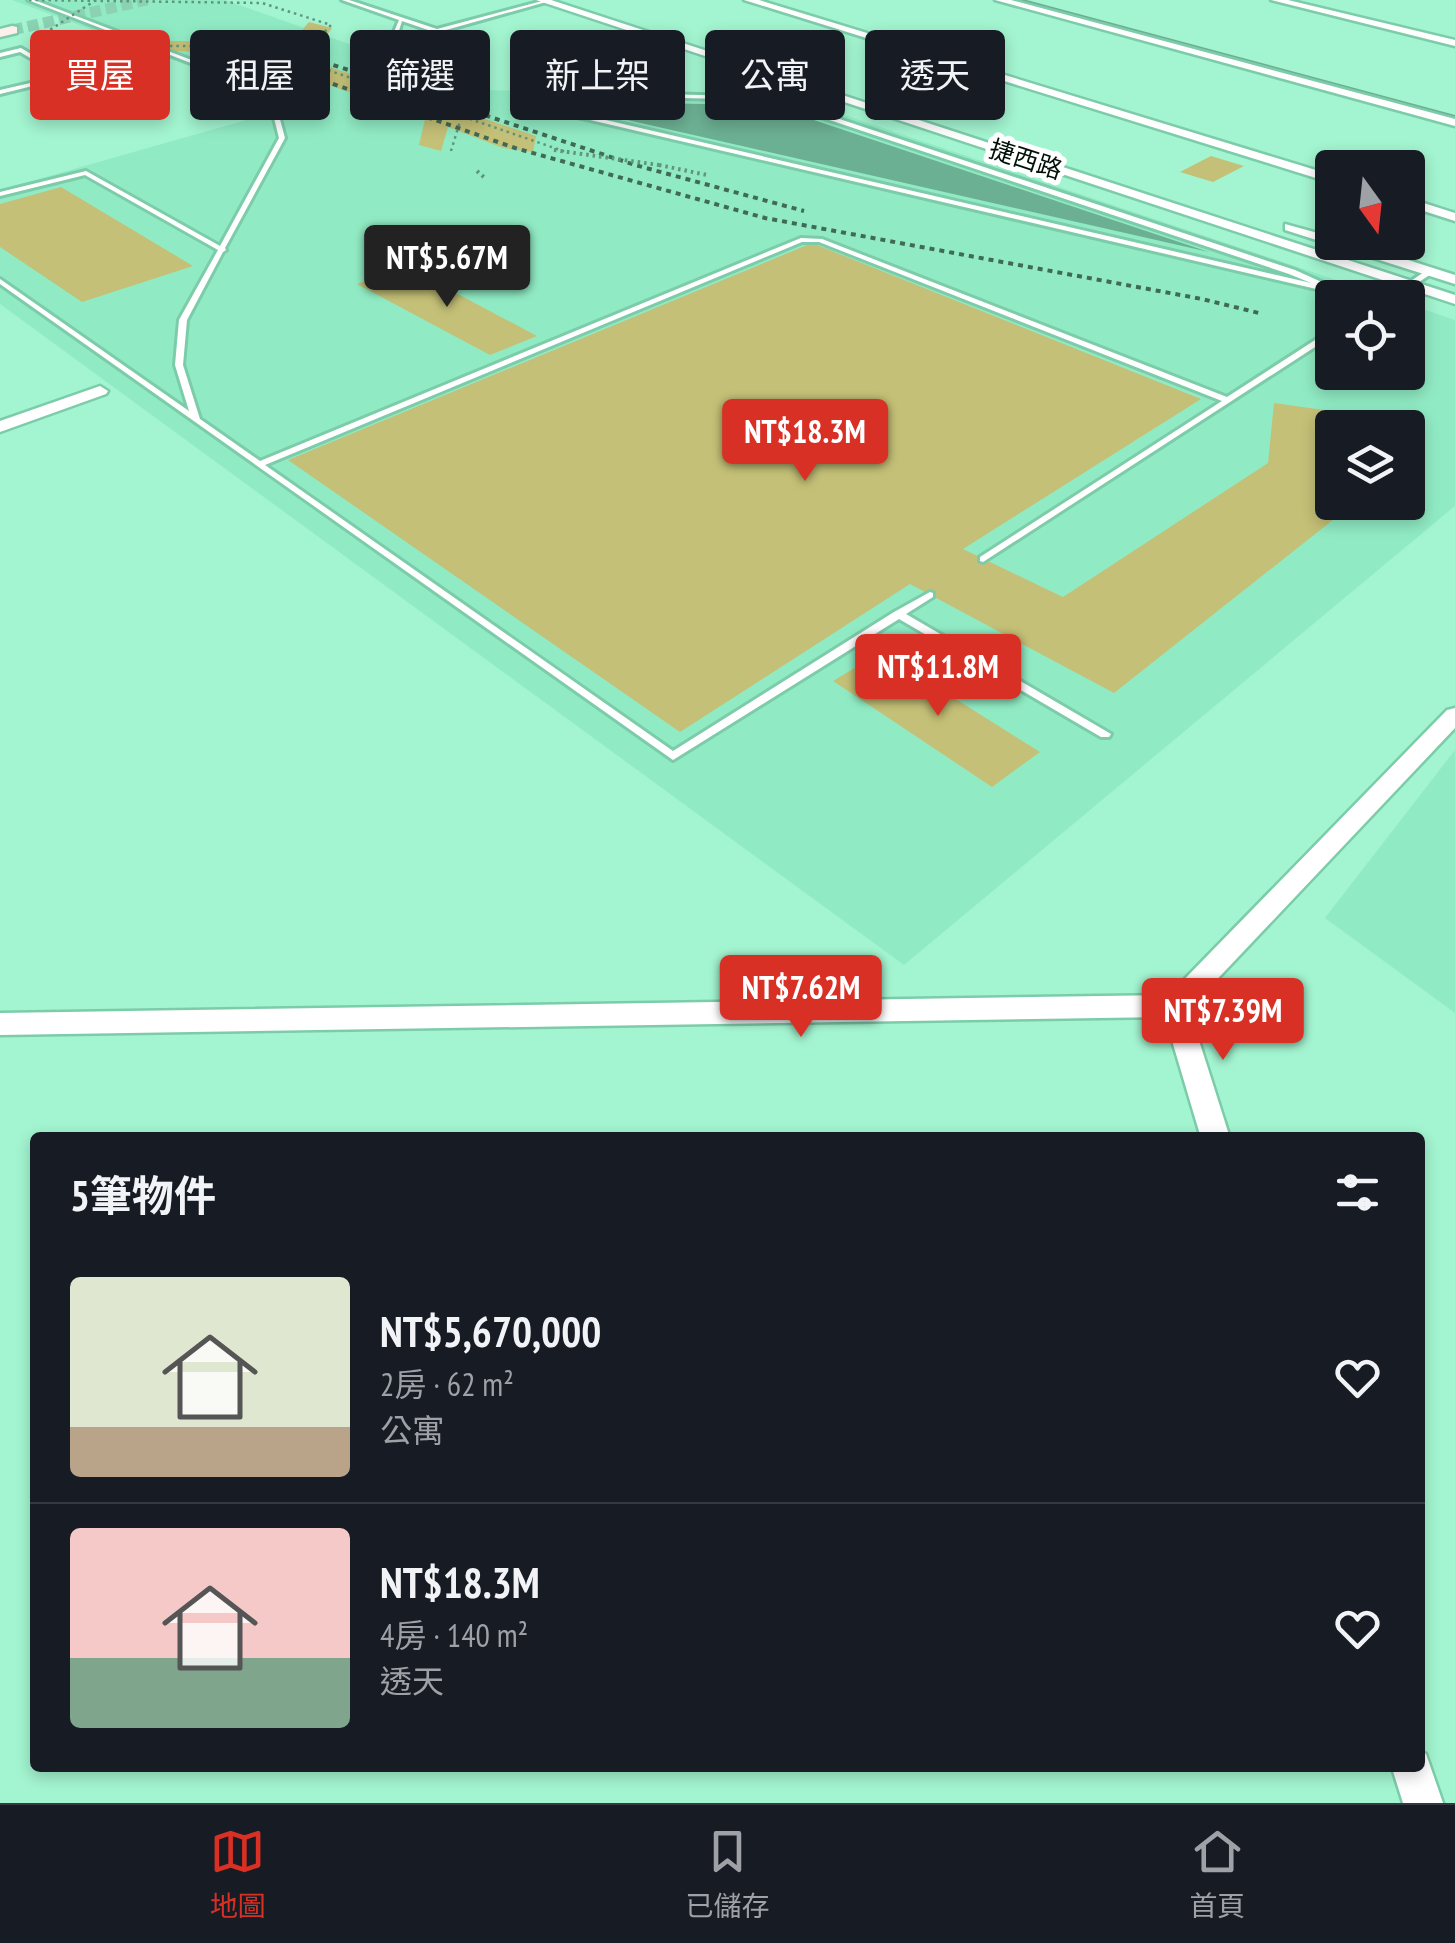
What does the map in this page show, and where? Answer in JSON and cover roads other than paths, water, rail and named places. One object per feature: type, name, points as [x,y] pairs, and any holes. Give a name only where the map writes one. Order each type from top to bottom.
[{"type":"street","name":"捷西路","points":[[543,0],[1397,280]]},
{"type":"street","points":[[580,0],[865,91]]},
{"type":"street","points":[[749,0],[1315,174]]},
{"type":"street","points":[[1000,0],[1455,123]]},
{"type":"street","points":[[1038,0],[1455,110]]},
{"type":"street","points":[[1276,0],[1455,43]]},
{"type":"street","points":[[1425,207],[1455,216]]},
{"type":"street","points":[[1276,223],[1315,236]]},
{"type":"street","points":[[1392,260],[1455,280]]},
{"type":"street","name":"捷西路","points":[[1425,290],[1455,300]]},
{"type":"street","points":[[0,427],[100,391]]},
{"type":"street","points":[[0,1024],[1175,1006],[1455,715]]},
{"type":"street","points":[[1175,1006],[1214,1132]]},
{"type":"street","points":[[1413,1772],[1423,1803]]},
{"type":"lane","points":[[30,0],[242,81],[275,109],[282,138],[183,320],[179,365],[196,420]]},
{"type":"lane","points":[[344,0],[434,30]]},
{"type":"lane","points":[[428,28],[543,0]]},
{"type":"lane","points":[[440,30],[543,0]]},
{"type":"lane","points":[[397,30],[400,21]]},
{"type":"lane","points":[[0,55],[21,50],[66,76],[0,92]]},
{"type":"lane","points":[[588,94],[771,98],[1292,272],[1334,290],[595,120],[556,110],[550,102],[559,96],[588,94]]},
{"type":"lane","points":[[0,194],[86,173],[223,250]]},
{"type":"lane","points":[[259,464],[801,240],[820,240],[1227,400]]},
{"type":"lane","points":[[1419,280],[1430,272]]},
{"type":"lane","points":[[0,282],[673,756],[930,595]]},
{"type":"lane","points":[[983,559],[1315,344]]},
{"type":"lane","points":[[898,614],[1105,734]]},
{"type":"waterway","points":[[1019,0],[1455,117]]},
{"type":"tunnel","points":[[12,30],[147,0]]},
{"type":"railway","points":[[330,64],[635,165],[804,211]]},
{"type":"railway","points":[[330,83],[515,148],[765,218],[1202,299],[1263,314]]}]
